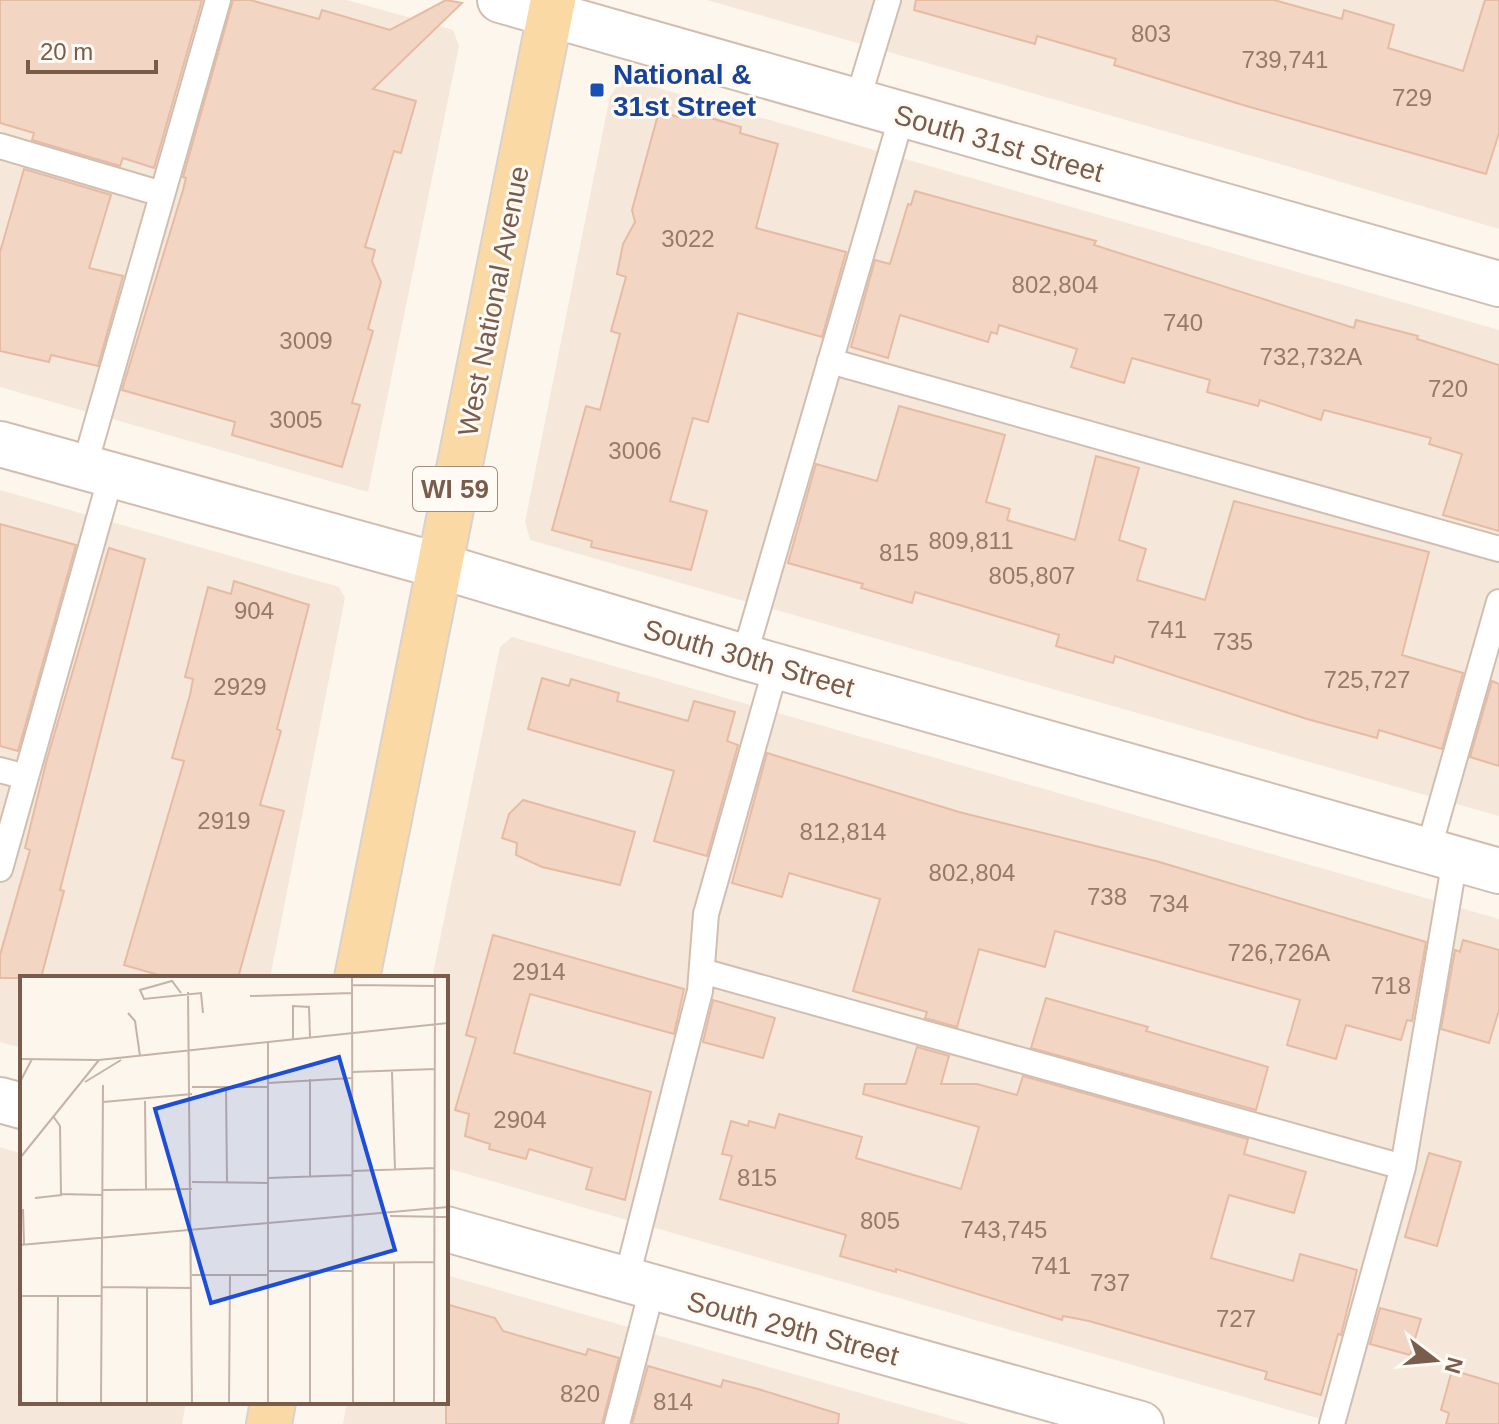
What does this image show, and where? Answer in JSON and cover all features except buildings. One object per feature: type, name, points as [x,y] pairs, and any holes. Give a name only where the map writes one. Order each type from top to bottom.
[{"type":"main road","name":"West National Avenue","points":[[357,976],[552,7]]},
{"type":"main road","points":[[269,1424],[273,1404]]},
{"type":"street","name":"South 31st Street","points":[[500,0],[552,7],[857,102],[1499,284]]},
{"type":"street","name":"South 30th Street","points":[[0,444],[440,566],[760,662],[1499,871]]},
{"type":"street","points":[[0,1100],[20,1105]]},
{"type":"street","name":"South 29th Street","points":[[448,1230],[1141,1424]]},
{"type":"lane","points":[[0,869],[26,777],[162,194],[218,0]]},
{"type":"lane","points":[[857,102],[888,0]]},
{"type":"lane","points":[[617,1424],[639,1285],[702,971],[706,914],[760,662],[830,361],[902,115]]},
{"type":"lane","points":[[0,146],[162,194]]},
{"type":"lane","points":[[830,361],[1499,549]]},
{"type":"lane","points":[[1332,1424],[1403,1167],[1442,855],[1499,602]]},
{"type":"lane","points":[[0,770],[26,777]]},
{"type":"lane","points":[[702,971],[1403,1167]]},
{"type":"shaded area","points":[[0,0],[347,0],[453,30],[459,46],[368,492],[0,387]]},
{"type":"shaded area","points":[[707,0],[1499,0],[1499,229],[1294,168]]},
{"type":"shaded area","points":[[634,81],[1499,330],[1499,816],[530,540],[525,522],[610,96],[619,83]]},
{"type":"shaded area","points":[[0,490],[339,587],[345,598],[270,976],[20,976],[20,1047],[0,1042]]},
{"type":"shaded area","points":[[512,637],[1499,919],[1499,1424],[1338,1424],[448,1169],[448,976],[432,976],[500,647]]},
{"type":"shaded area","points":[[0,1147],[20,1153],[20,1404],[186,1404],[182,1424],[0,1424]]},
{"type":"shaded area","points":[[448,1276],[969,1424],[343,1424],[347,1404],[448,1404]]},
{"type":"place","name":"National & 31st Street","points":[[597,90]]}]
